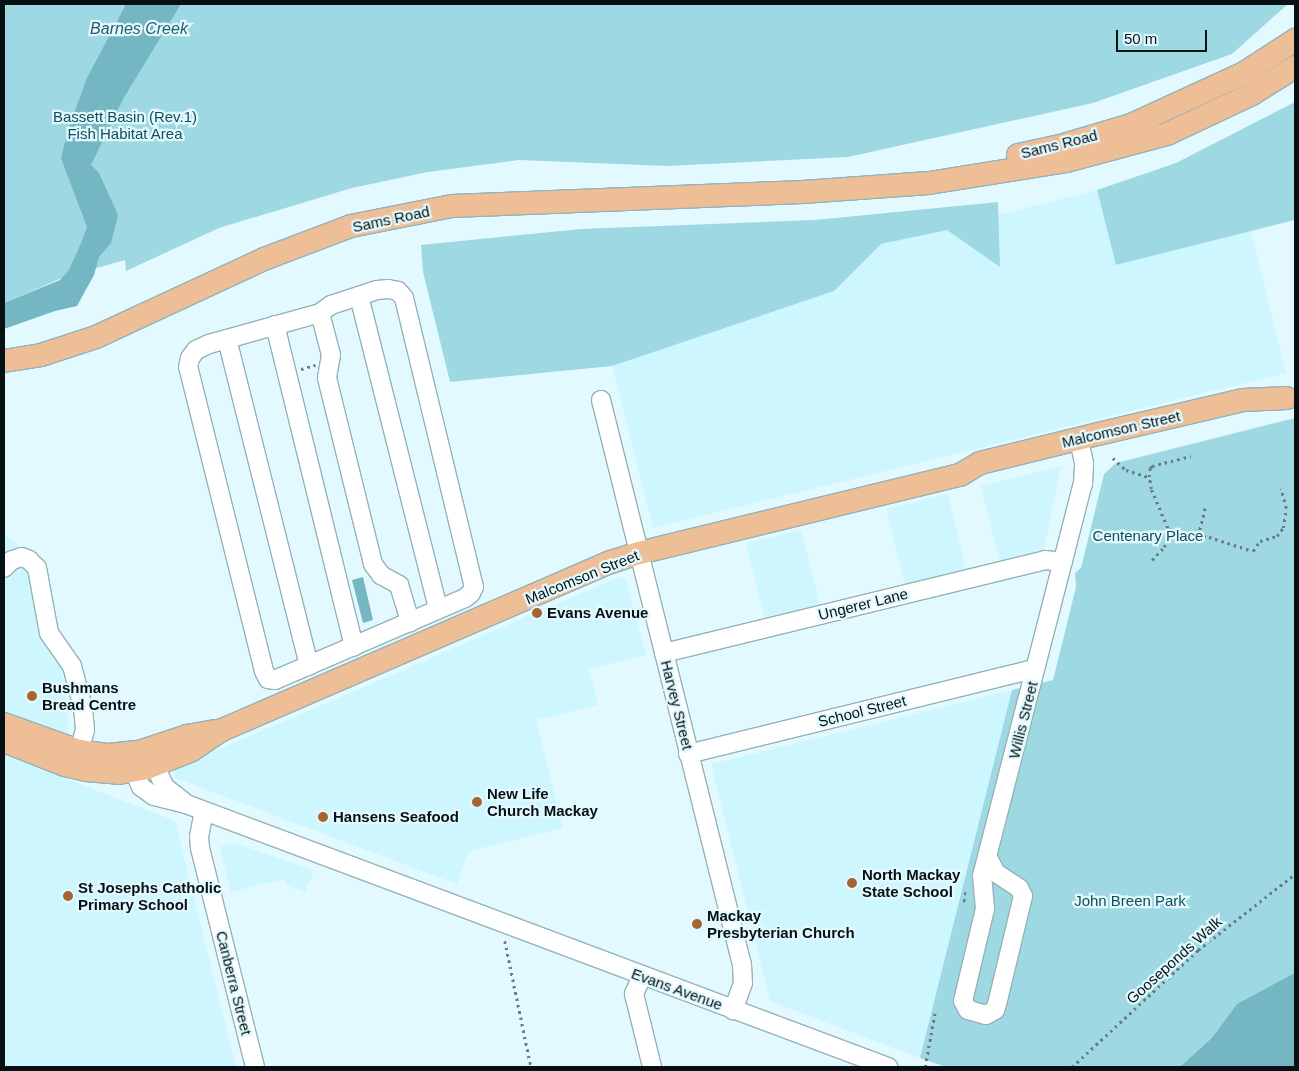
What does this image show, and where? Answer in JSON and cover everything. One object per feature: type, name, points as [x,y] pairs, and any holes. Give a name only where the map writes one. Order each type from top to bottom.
[{"type":"main road","name":"Sams Road","points":[[803,192],[928,174],[980,164],[1060,146],[1131,125],[1244,73],[1295,40]]},
{"type":"main road","name":"Sams Road","points":[[4,361],[41,355],[96,337],[264,259],[351,226],[452,206],[803,192],[929,183],[1067,162],[1167,134],[1252,94],[1295,67]]},
{"type":"main road","name":"Malcomson Street","points":[[146,762],[192,750],[222,730],[611,562],[639,553],[960,474],[983,475],[1080,445],[1244,413],[1291,396]]},
{"type":"main road","points":[[4,724],[98,758],[146,762]]},
{"type":"main road","points":[[4,741],[65,765],[98,758],[146,762]]},
{"type":"street","points":[[388,289],[398,291],[404,298],[474,579],[474,587],[472,593],[438,609],[275,680],[268,679],[264,672],[188,367],[190,358],[196,350],[320,312],[331,305],[388,289]]},
{"type":"street","points":[[359,296],[438,609]]},
{"type":"street","points":[[320,312],[331,361],[328,378],[373,564],[381,575],[399,585],[410,622]]},
{"type":"street","points":[[275,326],[354,646]]},
{"type":"street","points":[[227,339],[309,666]]},
{"type":"street","name":"Harvey Street","points":[[601,400],[742,965],[743,983],[733,1010]]},
{"type":"street","name":"Willis Street","points":[[988,858],[996,873],[1019,888],[1023,896],[995,1010],[991,1014],[980,1015],[968,1010],[963,1001],[985,909],[981,882],[1083,484],[1084,463],[1080,445]]},
{"type":"street","points":[[4,568],[9,562],[19,558],[28,558],[36,566],[48,633],[54,643],[66,655],[74,670],[83,707],[85,730],[98,758]]},
{"type":"street","name":"Ungerer Lane","points":[[664,653],[1045,560],[1063,562]]},
{"type":"street","name":"School Street","points":[[688,754],[1035,669]]},
{"type":"street","name":"Evans Avenue","points":[[146,762],[166,789],[186,804],[204,812],[888,1067]]},
{"type":"street","name":"Canberra Street","points":[[204,812],[200,833],[200,848],[255,1067]]},
{"type":"street","points":[[642,976],[634,994],[652,1067]]},
{"type":"path","points":[[287,373],[331,361]]},
{"type":"path","points":[[1152,560],[1164,547],[1170,534],[1151,489],[1149,477],[1152,466],[1191,456]]},
{"type":"path","points":[[1113,458],[1126,470],[1149,477]]},
{"type":"path","points":[[1169,529],[1209,537],[1253,551],[1260,541],[1276,536],[1283,528],[1286,508],[1281,489]]},
{"type":"path","points":[[1198,536],[1205,508]]},
{"type":"path","name":"Gooseponds Walk","points":[[1072,1067],[1198,950],[1295,874]]},
{"type":"path","points":[[964,893],[969,894]]},
{"type":"path","points":[[963,900],[967,901]]},
{"type":"path","points":[[505,941],[531,1067]]},
{"type":"path","points":[[924,1067],[935,1012]]},
{"type":"shaded area","points":[[1097,190],[1116,265],[1251,231],[1286,373],[653,528],[599,314]]},
{"type":"shaded area","points":[[1061,466],[1044,550],[1000,562],[981,486]]},
{"type":"shaded area","points":[[948,494],[966,570],[905,585],[886,509]]},
{"type":"shaded area","points":[[801,530],[820,606],[765,619],[746,543]]},
{"type":"shaded area","points":[[4,535],[41,562],[64,681],[69,729],[66,737],[4,714]]},
{"type":"shaded area","points":[[619,577],[626,580],[646,655],[589,669],[598,705],[536,720],[563,828],[469,851],[457,884],[175,778],[173,773],[178,767]]},
{"type":"shaded area","name":"North Mackay State School","points":[[1012,690],[920,1058],[770,1001],[711,764]]},
{"type":"shaded area","name":"St Josephs Catholic Primary School","points":[[4,754],[175,821],[236,1067],[4,1067]]},
{"type":"shaded area","points":[[235,843],[314,871],[305,892],[286,885],[284,879],[231,892],[220,847]]},
{"type":"green space","name":"Bassett Basin (Rev.1) Fish Habitat Area","points":[[4,4],[1288,4],[1232,54],[1093,103],[848,157],[667,166],[519,160],[428,172],[352,188],[219,228],[126,271],[125,260],[62,278],[4,303]]},
{"type":"green space","points":[[1295,102],[1295,220],[1116,265],[1097,190],[1176,163]]},
{"type":"green space","points":[[998,202],[1000,267],[947,230],[881,244],[834,291],[612,366],[450,382],[423,272],[421,245],[581,229],[815,220]]},
{"type":"green space","name":"John Breen Park","points":[[1295,418],[1295,1067],[946,1067],[920,1058],[1012,690],[1053,680],[1076,587],[1075,573],[1081,568],[1104,474],[1116,463]]},
{"type":"water","name":"Barnes Creek","points":[[126,4],[181,4],[123,99],[91,165],[99,173],[118,215],[111,243],[99,257],[94,275],[77,306],[55,311],[4,329],[4,303],[60,280],[69,270],[81,243],[87,227],[61,158],[69,127],[87,78]]},
{"type":"water","points":[[363,577],[373,620],[363,623],[352,580]]},
{"type":"water","points":[[1295,973],[1295,1067],[1180,1067],[1212,1038],[1237,1004]]},
{"type":"place","name":"Evans Avenue","points":[[537,613]]},
{"type":"place","name":"Bushmans Bread Centre","points":[[32,696]]},
{"type":"place","name":"New Life Church Mackay","points":[[477,802]]},
{"type":"place","name":"Hansens Seafood","points":[[323,817]]},
{"type":"place","name":"North Mackay State School","points":[[852,883]]},
{"type":"place","name":"St Josephs Catholic Primary School","points":[[68,896]]},
{"type":"place","name":"Mackay Presbyterian Church","points":[[697,924]]},
{"type":"park label","name":"Centenary Place","points":[[1148,536]]}]
